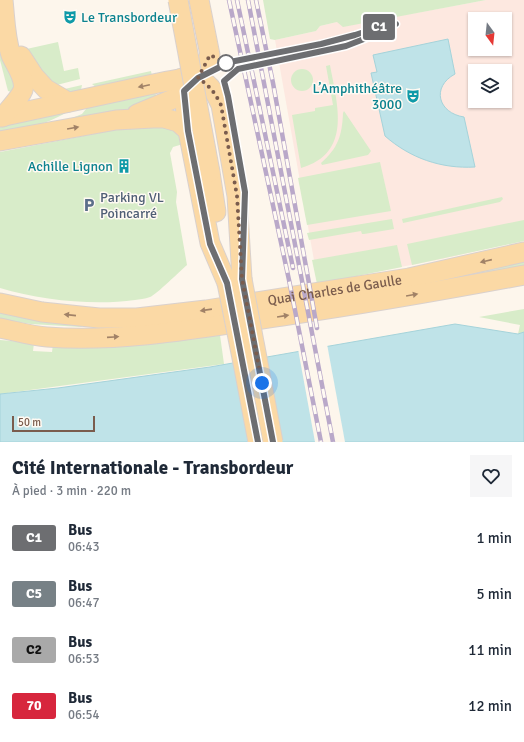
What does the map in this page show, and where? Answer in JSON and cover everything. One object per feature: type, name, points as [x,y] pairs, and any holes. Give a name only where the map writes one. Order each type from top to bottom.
[{"type":"main road","points":[[1,117],[23,90],[22,79],[8,42],[3,0]]},
{"type":"main road","points":[[12,0],[17,45],[23,60],[46,90],[68,102]]},
{"type":"main road","points":[[178,0],[210,172],[273,442]]},
{"type":"main road","points":[[188,0],[235,281],[258,442]]},
{"type":"main road","points":[[4,142],[116,120],[162,104],[188,83],[210,55],[199,0]]},
{"type":"main road","points":[[1,117],[68,102],[188,83],[208,85],[216,94],[221,105],[237,196],[235,281]]},
{"type":"main road","points":[[188,83],[190,139],[210,244],[235,281]]},
{"type":"main road","points":[[116,120],[164,118],[178,122],[190,139]]},
{"type":"main road","name":"Quai Charles de Gaulle","points":[[0,303],[42,312],[99,318],[137,318],[206,310],[394,280],[524,252]]},
{"type":"main road","name":"Quai Charles de Gaulle","points":[[0,328],[46,337],[107,337],[148,334],[334,308],[524,275]]},
{"type":"main road","points":[[0,336],[46,337]]},
{"type":"shaded area","points":[[486,0],[524,0],[524,240],[442,259],[318,283],[275,40],[316,31],[320,26],[337,22],[416,13]]},
{"type":"green space","points":[[263,0],[486,0],[343,27],[337,22],[320,26],[316,31],[275,40],[270,39]]},
{"type":"green space","points":[[0,22],[12,67],[15,93],[8,91],[0,60]]},
{"type":"green space","points":[[58,42],[64,71],[78,68],[80,79],[49,87],[22,50]]},
{"type":"green space","points":[[330,65],[338,111],[338,126],[335,139],[328,151],[317,161],[301,168],[292,115],[315,111],[315,108],[333,105],[326,66]]},
{"type":"green space","points":[[302,69],[310,72],[313,80],[310,88],[302,91],[294,88],[291,80],[294,72]]},
{"type":"green space","points":[[151,71],[152,76],[96,87],[92,84]]},
{"type":"green space","points":[[82,85],[81,90],[71,94],[56,91]]},
{"type":"green space","points":[[155,90],[157,102],[142,107],[71,120],[72,118],[82,114],[90,104]]},
{"type":"green space","points":[[72,109],[46,122],[0,133],[0,124]]},
{"type":"green space","points":[[344,111],[371,151],[368,155],[322,165],[321,163],[335,147],[338,141],[342,128]]},
{"type":"green space","points":[[146,124],[168,127],[176,133],[183,144],[173,147],[170,153],[177,192],[176,202],[187,265],[162,288],[148,298],[119,302],[85,302],[50,299],[0,288],[0,152]]},
{"type":"green space","points":[[380,162],[391,211],[307,225],[298,178]]},
{"type":"green space","points":[[502,197],[503,199],[500,202],[403,223],[402,219]]},
{"type":"green space","points":[[392,219],[394,229],[364,234],[362,234],[361,231],[309,240],[307,233]]},
{"type":"green space","points":[[524,220],[524,241],[412,265],[407,244]]},
{"type":"green space","points":[[397,245],[402,267],[317,284],[312,260]]},
{"type":"green space","points":[[524,260],[524,268],[418,286],[455,275]]},
{"type":"green space","points":[[524,309],[524,332],[518,334],[520,325],[479,317]]},
{"type":"green space","points":[[0,313],[83,326],[31,324],[0,319]]},
{"type":"green space","points":[[220,335],[224,364],[0,394],[0,340],[34,343],[33,351],[52,352],[53,344],[147,341]]},
{"type":"water","name":"L’Amphithéâtre 3000","points":[[448,39],[455,74],[447,79],[443,86],[440,92],[441,99],[443,105],[448,110],[455,115],[464,117],[475,167],[438,164],[415,156],[385,136],[371,73],[377,72],[373,55]]},
{"type":"water","points":[[455,324],[518,334],[524,332],[524,442],[0,442],[0,394],[58,388],[210,367]]},
{"type":"pier","points":[[327,344],[345,442],[315,442],[298,349]]},
{"type":"railway","points":[[229,0],[289,280],[321,442]]},
{"type":"railway","points":[[237,0],[293,268]]},
{"type":"railway","points":[[248,0],[333,442]]},
{"type":"railway","points":[[256,0],[273,83],[317,328]]},
{"type":"bus line","name":"C1","points":[[258,442],[227,283],[210,244],[188,131],[184,91],[198,78],[230,62],[321,44],[382,26],[396,24],[361,41],[325,52],[238,69],[224,81],[245,192],[242,279],[273,442]]},
{"type":"place","name":"Le Transbordeur","points":[[70,17]]},
{"type":"place","name":"L’Amphithéâtre 3000","points":[[413,96]]},
{"type":"place","name":"Achille Lignon","points":[[124,166]]},
{"type":"place","name":"Parking VL Poincarré","points":[[89,205]]},
{"type":"route","points":[[226,63],[210,55],[198,78],[211,88],[216,94],[221,105],[237,196],[242,279],[262,383]]}]
